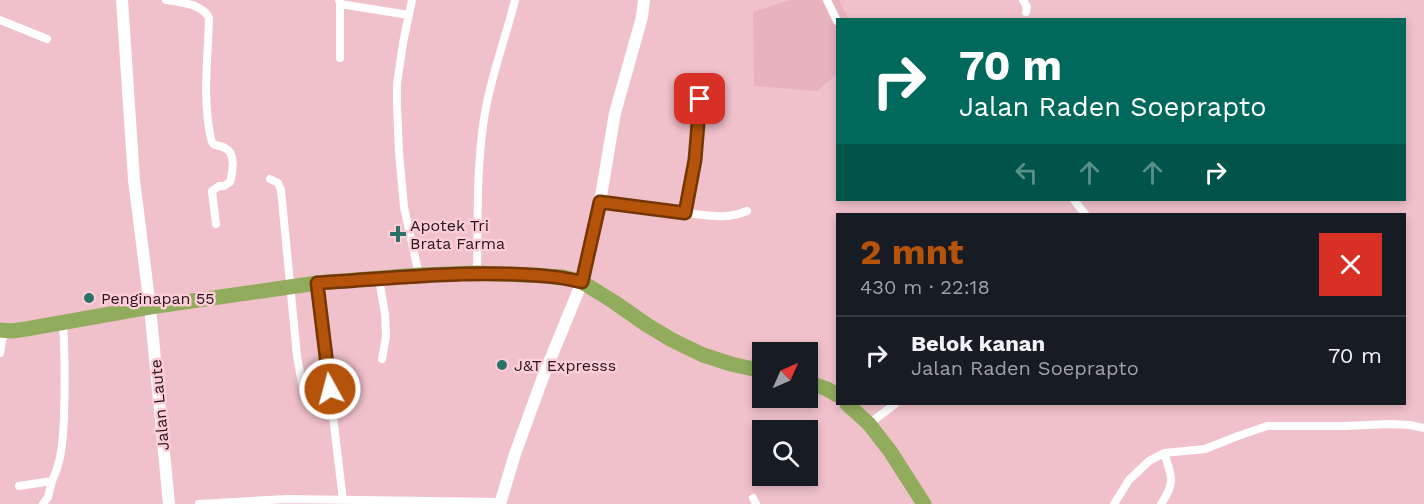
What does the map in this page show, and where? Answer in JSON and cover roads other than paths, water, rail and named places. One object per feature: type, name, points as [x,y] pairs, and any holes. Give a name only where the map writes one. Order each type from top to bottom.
[{"type":"highway","points":[[2,330],[26,329],[150,307],[317,283],[477,273],[546,276],[582,282],[672,340],[704,355],[752,369]]},
{"type":"highway","points":[[818,386],[836,394]]},
{"type":"highway","points":[[847,405],[869,424],[890,451],[924,504]]},
{"type":"street","name":"Jalan Laute","points":[[122,0],[134,180],[150,307],[169,504]]},
{"type":"street","points":[[166,0],[181,2],[202,10],[208,14],[209,18],[206,100],[208,119],[212,143],[229,150],[233,166],[230,182],[212,191],[216,224]]},
{"type":"street","points":[[412,0],[400,63],[397,104],[404,207],[420,275]]},
{"type":"street","points":[[477,273],[480,163],[486,108],[515,0]]},
{"type":"street","points":[[199,504],[286,499],[500,503],[543,377],[582,282],[600,202],[615,113],[642,17],[644,0]]},
{"type":"street","points":[[827,0],[836,19]]},
{"type":"street","points":[[1023,0],[1027,7],[1026,12]]},
{"type":"street","points":[[340,58],[340,2],[409,15]]},
{"type":"street","points":[[0,20],[47,39]]},
{"type":"street","points":[[685,213],[695,160],[700,99]]},
{"type":"street","points":[[270,179],[278,183],[281,190],[297,356],[304,395]]},
{"type":"street","points":[[1075,201],[1084,213]]},
{"type":"street","points":[[600,202],[719,216],[736,216],[747,211]]},
{"type":"street","points":[[379,279],[386,314],[386,336],[382,359]]},
{"type":"street","points":[[317,283],[343,500]]},
{"type":"street","points":[[43,504],[48,496],[61,456],[63,438],[66,378],[63,323]]},
{"type":"street","points":[[0,353],[2,330]]},
{"type":"street","points":[[869,424],[894,405]]},
{"type":"street","points":[[1114,504],[1129,480],[1149,461],[1164,453],[1205,449],[1267,426],[1319,427],[1391,424],[1424,428]]},
{"type":"street","points":[[1161,504],[1172,486],[1171,474],[1164,453]]},
{"type":"street","points":[[19,486],[52,481]]},
{"type":"place","name":"Apotek Tri Brata Farma","points":[[398,234]]},
{"type":"place","name":"Penginapan 55","points":[[89,298]]},
{"type":"place","name":"J&T Expresss","points":[[502,365]]}]
